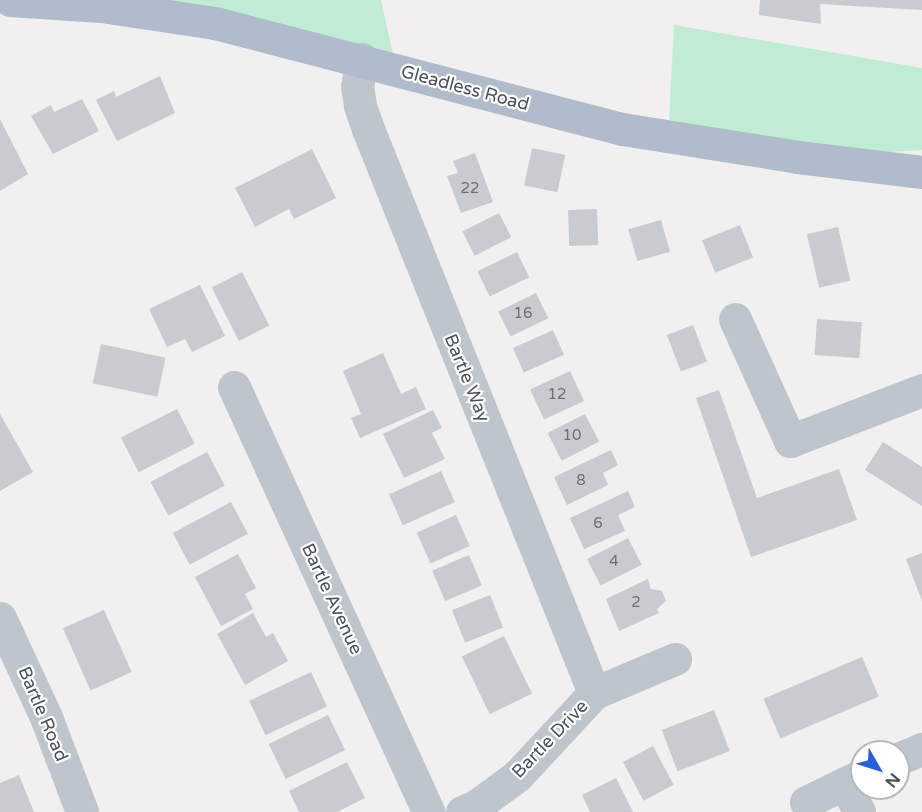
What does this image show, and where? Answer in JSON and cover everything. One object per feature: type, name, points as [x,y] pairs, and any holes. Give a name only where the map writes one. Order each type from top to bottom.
[{"type":"main road","name":"Gleadless Road","points":[[10,0],[100,6],[215,23],[362,59],[482,94],[622,129],[798,157],[922,172]]},
{"type":"street","name":"Bartle Way","points":[[362,59],[357,86],[360,106],[368,129],[594,693]]},
{"type":"street","points":[[735,320],[790,441],[922,390]]},
{"type":"street","name":"Bartle Avenue","points":[[234,387],[429,812]]},
{"type":"street","name":"Bartle Road","points":[[0,618],[46,717],[82,812]]},
{"type":"street","name":"Bartle Drive","points":[[462,812],[476,806],[517,776],[594,693],[675,659]]},
{"type":"street","points":[[806,801],[850,780]]},
{"type":"green space","points":[[150,0],[381,0],[393,54]]},
{"type":"green space","points":[[674,25],[922,68],[922,150],[861,154],[669,120]]},
{"type":"building","points":[[760,0],[922,0],[922,10],[820,4],[821,24],[759,15]]},
{"type":"building","points":[[160,76],[175,113],[117,141],[96,100],[114,91],[116,97]]},
{"type":"building","points":[[82,99],[99,131],[53,154],[31,116],[51,105],[54,112]]},
{"type":"building","points":[[0,119],[28,174],[0,191]]},
{"type":"building","points":[[532,148],[565,155],[557,192],[524,185]]},
{"type":"building","points":[[312,149],[336,198],[294,219],[289,209],[255,227],[235,188]]},
{"type":"building","points":[[475,153],[493,202],[461,213],[447,176],[458,173],[453,161]]},
{"type":"building","points":[[597,209],[598,245],[569,246],[568,210]]},
{"type":"building","points":[[499,213],[511,237],[475,256],[462,232]]},
{"type":"building","points":[[661,220],[670,252],[637,261],[628,229]]},
{"type":"building","points":[[740,225],[753,257],[715,273],[702,240]]},
{"type":"building","points":[[838,227],[850,281],[819,288],[807,234]]},
{"type":"building","points":[[517,252],[529,277],[490,296],[477,271]]},
{"type":"building","points":[[242,272],[269,325],[239,341],[212,287]]},
{"type":"building","points":[[200,285],[225,336],[192,352],[185,339],[167,347],[149,309]]},
{"type":"building","points":[[536,293],[548,318],[511,337],[498,311]]},
{"type":"building","points":[[817,319],[862,322],[859,358],[814,355]]},
{"type":"building","points":[[693,325],[707,361],[681,371],[667,335]]},
{"type":"building","points":[[553,330],[564,355],[524,373],[513,348]]},
{"type":"building","points":[[101,344],[166,358],[157,397],[93,383]]},
{"type":"building","points":[[383,353],[401,394],[416,387],[426,409],[360,438],[351,418],[361,414],[343,371]]},
{"type":"building","points":[[570,371],[584,401],[544,420],[530,390]]},
{"type":"building","points":[[719,390],[757,498],[839,469],[857,520],[751,557],[696,398]]},
{"type":"building","points":[[177,409],[195,444],[139,472],[121,438]]},
{"type":"building","points":[[433,410],[442,428],[432,433],[445,459],[404,478],[383,434]]},
{"type":"building","points":[[0,414],[33,472],[0,491]]},
{"type":"building","points":[[585,414],[599,442],[562,461],[548,433]]},
{"type":"building","points":[[883,442],[922,467],[922,506],[865,470]]},
{"type":"building","points":[[611,450],[618,465],[603,473],[608,485],[567,505],[554,477]]},
{"type":"building","points":[[207,452],[225,486],[168,516],[150,482]]},
{"type":"building","points":[[441,471],[455,502],[403,525],[389,494]]},
{"type":"building","points":[[628,491],[635,507],[618,515],[625,531],[584,549],[570,518]]},
{"type":"building","points":[[231,502],[248,534],[190,565],[173,533]]},
{"type":"building","points":[[456,515],[470,546],[431,564],[417,532]]},
{"type":"building","points":[[628,538],[642,565],[601,586],[587,559]]},
{"type":"building","points":[[922,553],[922,601],[906,559]]},
{"type":"building","points":[[238,554],[256,588],[245,594],[253,609],[221,626],[195,577]]},
{"type":"building","points":[[469,555],[482,585],[445,601],[432,571]]},
{"type":"building","points":[[648,579],[651,589],[662,591],[666,601],[657,609],[659,613],[619,631],[606,599]]},
{"type":"building","points":[[490,595],[503,627],[465,643],[452,610]]},
{"type":"building","points":[[104,610],[132,672],[91,690],[63,628]]},
{"type":"building","points":[[253,613],[266,637],[273,633],[288,661],[245,685],[217,634]]},
{"type":"building","points":[[504,636],[532,694],[490,714],[462,657]]},
{"type":"building","points":[[862,657],[879,697],[780,738],[764,699]]},
{"type":"building","points":[[311,672],[327,706],[265,735],[249,701]]},
{"type":"building","points":[[714,710],[730,751],[677,771],[662,730]]},
{"type":"building","points":[[328,715],[345,750],[286,779],[269,744]]},
{"type":"building","points":[[653,746],[674,785],[644,801],[623,762]]},
{"type":"building","points":[[347,762],[365,798],[337,812],[299,812],[289,791]]},
{"type":"building","points":[[19,775],[34,812],[0,812],[0,783]]},
{"type":"building","points":[[616,778],[633,812],[590,812],[582,795]]}]
